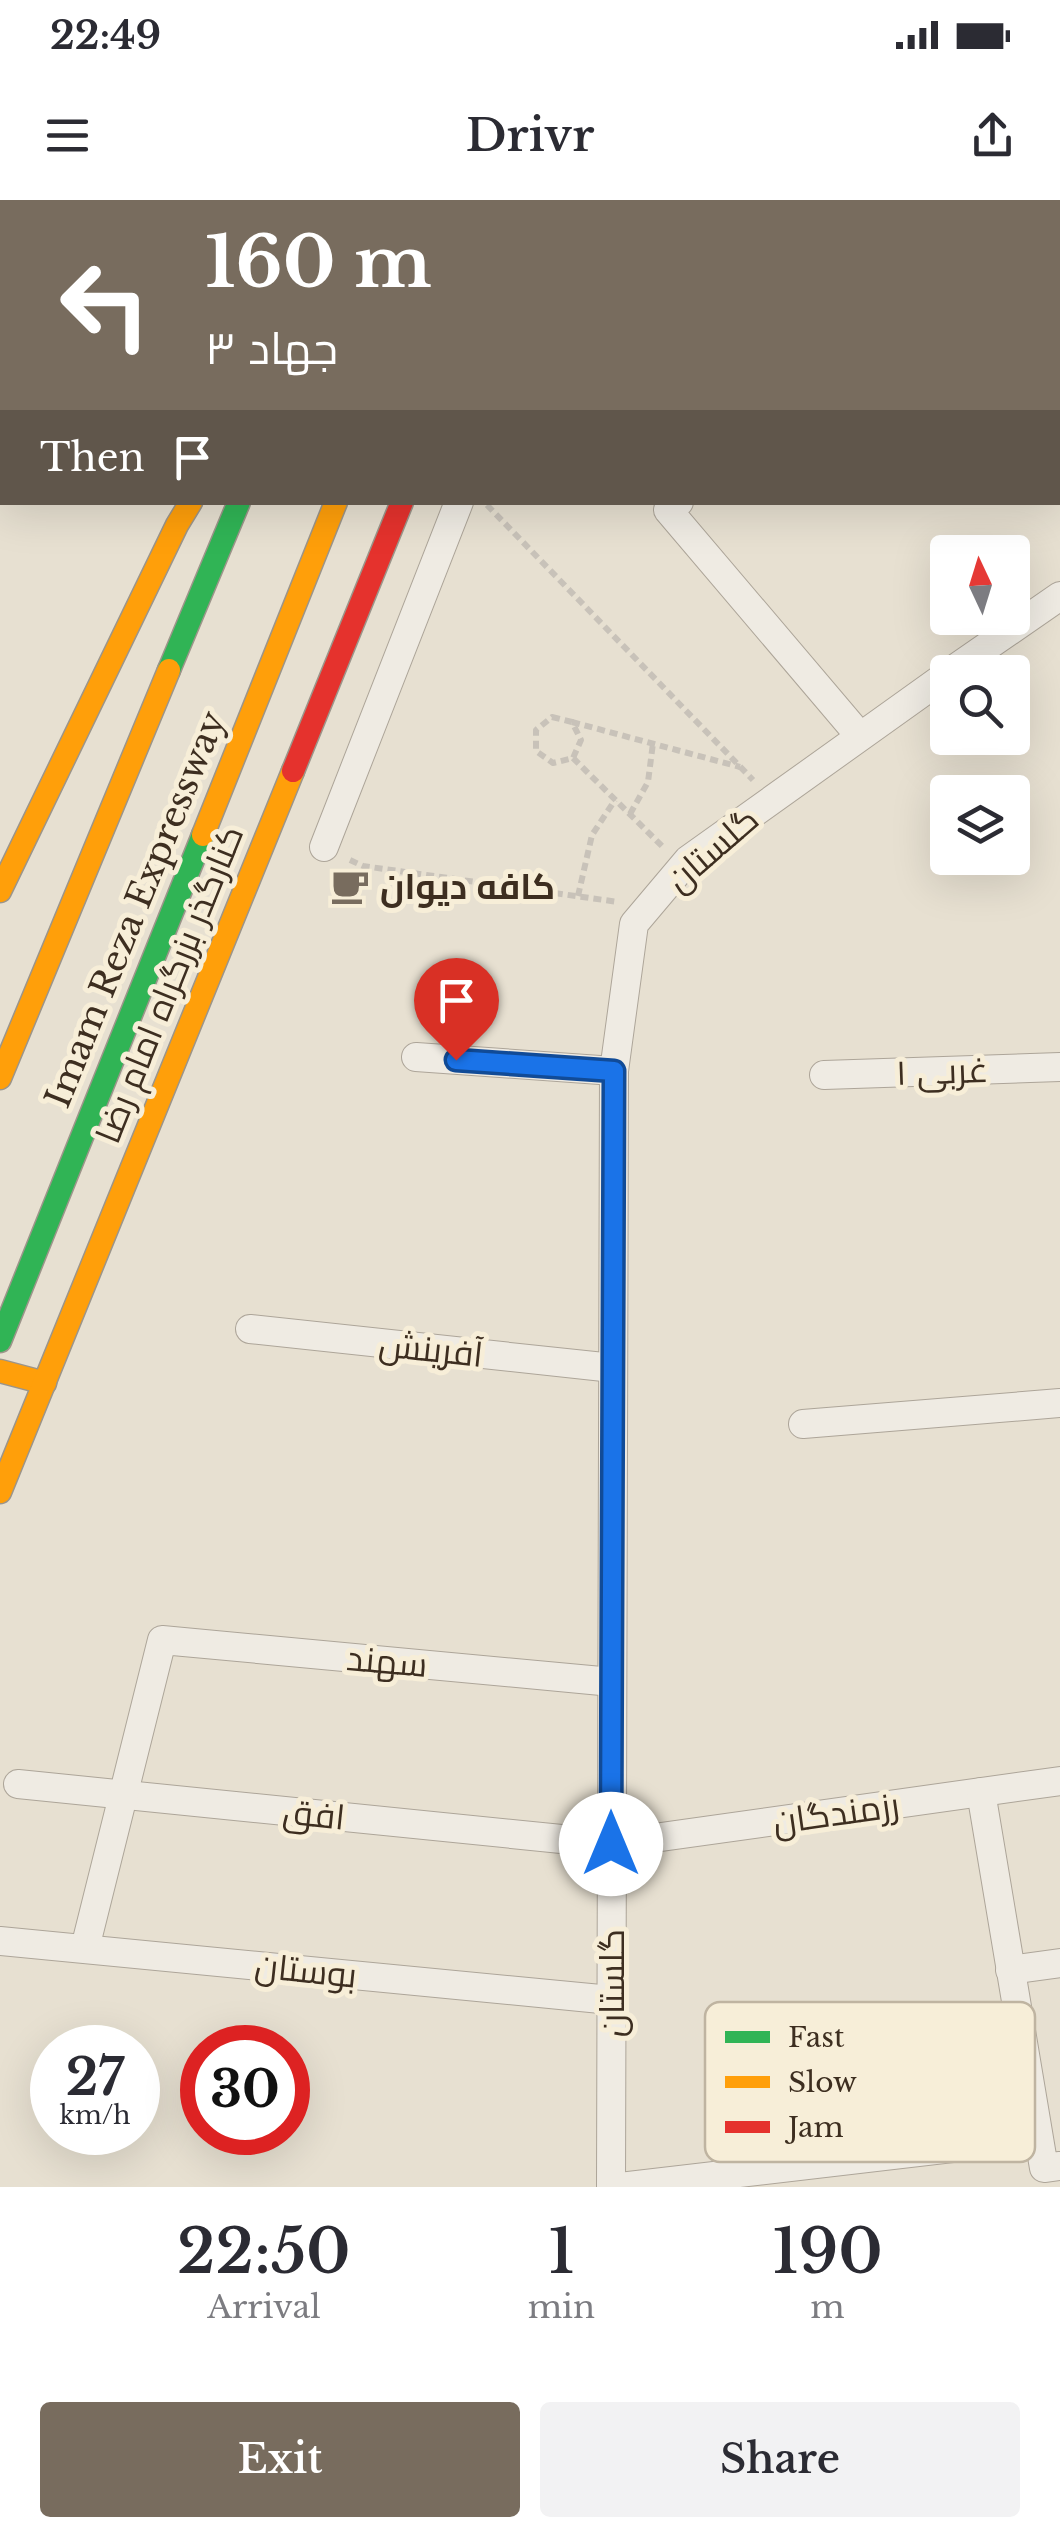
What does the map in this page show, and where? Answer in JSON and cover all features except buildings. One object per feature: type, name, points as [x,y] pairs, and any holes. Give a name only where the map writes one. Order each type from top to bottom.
[{"type":"main road","points":[[0,891],[189,505]]},
{"type":"main road","name":"Imam Reza Expressway","points":[[0,1078],[238,505]]},
{"type":"main road","name":"Imam Reza Expressway","points":[[0,1341],[335,505]]},
{"type":"main road","name":"کنارگذر بزرگراه امام رضا","points":[[0,1492],[401,505]]},
{"type":"main road","points":[[0,1371],[45,1383]]},
{"type":"street","points":[[324,846],[458,505]]},
{"type":"street","points":[[675,505],[668,510],[859,736]]},
{"type":"street","name":"گلستان","points":[[975,655],[1060,596]]},
{"type":"street","name":"گلستان","points":[[611,2187],[614,1071],[634,924],[688,860],[930,686]]},
{"type":"street","points":[[416,1057],[614,1071]]},
{"type":"street","name":"غربی ۱","points":[[824,1075],[1060,1067]]},
{"type":"street","name":"آفرینش","points":[[250,1330],[612,1368]]},
{"type":"street","points":[[803,1424],[1060,1403]]},
{"type":"street","name":"سهند","points":[[124,1795],[162,1640],[612,1682]]},
{"type":"street","name":"رزمندگان","points":[[611,1844],[1060,1782]]},
{"type":"street","name":"افق","points":[[18,1784],[611,1844]]},
{"type":"street","points":[[981,1792],[1015,2002]]},
{"type":"street","points":[[85,1948],[124,1795]]},
{"type":"street","name":"بوستان","points":[[0,1942],[611,2000]]},
{"type":"street","points":[[1010,1970],[1060,1964]]},
{"type":"street","points":[[1035,2120],[1044,2168],[1060,2166]]},
{"type":"street","points":[[620,2187],[833,2162]]},
{"type":"path","points":[[488,505],[772,798]]},
{"type":"path","points":[[573,758],[552,763],[536,750],[536,730],[552,717],[741,768]]},
{"type":"path","points":[[572,722],[581,740],[573,758]]},
{"type":"path","points":[[630,814],[648,782],[653,743]]},
{"type":"path","points":[[573,758],[682,866]]},
{"type":"path","points":[[578,896],[592,835],[615,800]]},
{"type":"path","points":[[324,846],[363,866],[649,906]]},
{"type":"traffic: fast","points":[[169,670],[238,505]]},
{"type":"traffic: fast","points":[[0,1341],[203,835]]},
{"type":"traffic: slow","points":[[0,891],[189,505]]},
{"type":"traffic: slow","points":[[203,835],[335,505]]},
{"type":"traffic: slow","points":[[0,1078],[169,670]]},
{"type":"traffic: slow","points":[[0,1492],[293,771]]},
{"type":"traffic: slow","points":[[0,1371],[45,1383]]},
{"type":"traffic: jam","points":[[293,771],[401,505]]},
{"type":"place","name":"کافه دیوان","points":[[350,886]]},
{"type":"route","points":[[456,1060],[614,1071],[611,1844]]}]
